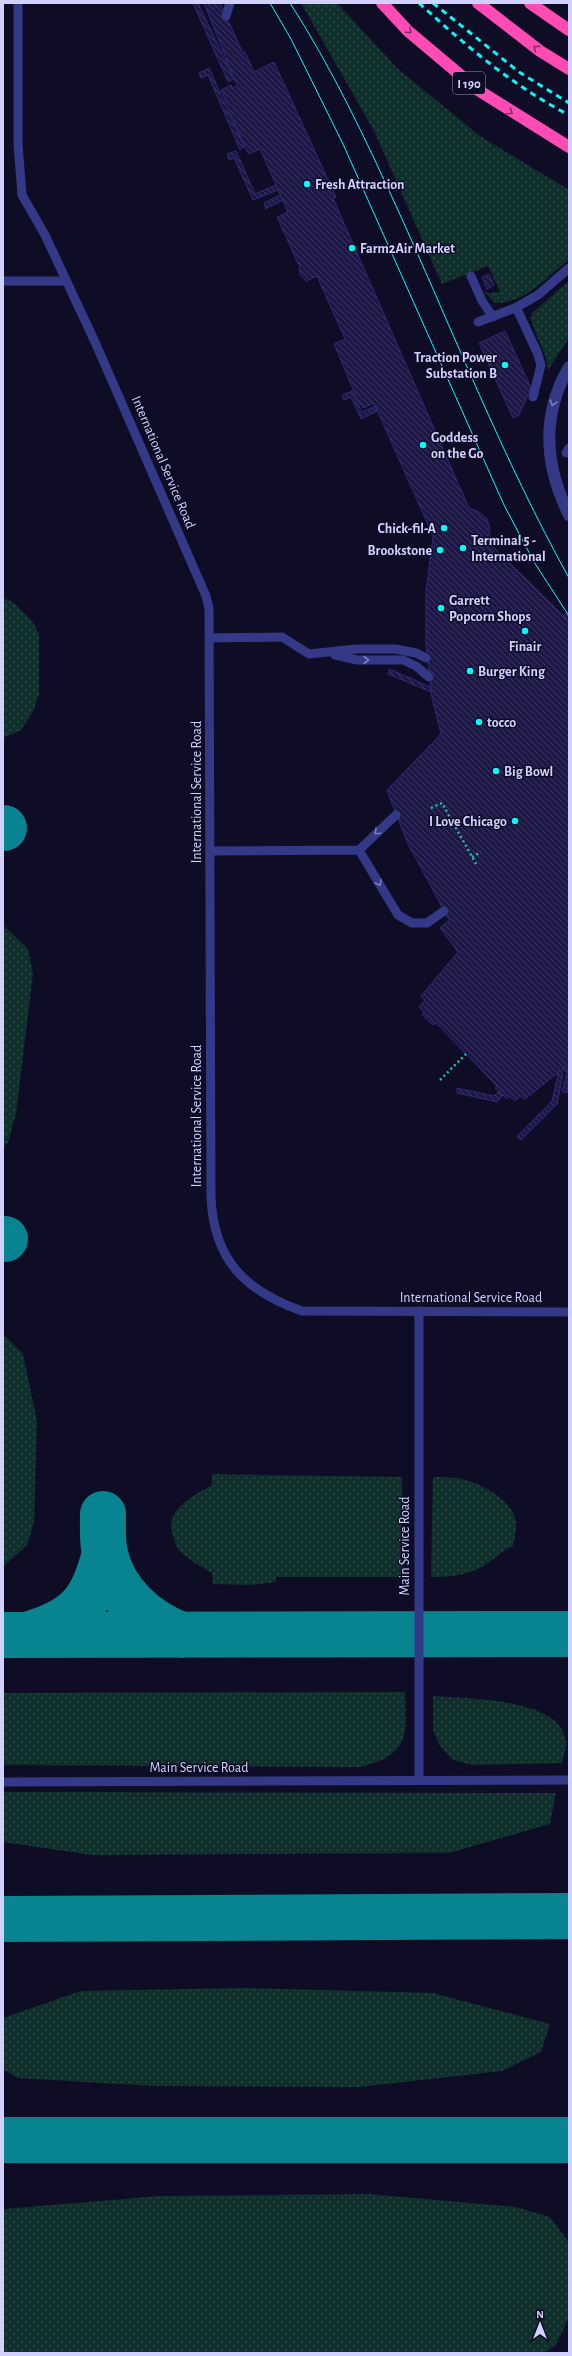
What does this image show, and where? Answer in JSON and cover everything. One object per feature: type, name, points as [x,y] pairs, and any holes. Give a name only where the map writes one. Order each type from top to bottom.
[{"type":"highway","name":"I 190","points":[[382,3],[408,31],[478,90],[569,148]]},
{"type":"highway","points":[[478,3],[540,51],[569,69]]},
{"type":"highway","points":[[530,3],[569,30]]},
{"type":"street","points":[[569,367],[560,384],[552,406],[549,429],[549,453],[553,474],[569,515]]},
{"type":"lane","name":"International Service Road","points":[[18,3],[18,144],[20,185],[22,195],[45,234],[141,442],[206,596],[209,638],[210,1198],[212,1221],[224,1254],[234,1269],[246,1282],[276,1301],[302,1310],[569,1312]]},
{"type":"lane","points":[[226,16],[230,3]]},
{"type":"lane","points":[[478,322],[516,307],[538,295],[569,268]]},
{"type":"lane","points":[[471,276],[482,301],[493,317]]},
{"type":"lane","points":[[3,281],[66,281]]},
{"type":"lane","points":[[516,307],[541,365],[533,397]]},
{"type":"lane","points":[[209,638],[282,637],[309,654],[328,654],[356,650],[395,649],[416,653],[426,658]]},
{"type":"lane","points":[[328,654],[357,660],[403,660],[416,666],[429,677]]},
{"type":"lane","points":[[210,851],[359,850],[396,815]]},
{"type":"lane","points":[[359,850],[398,915],[412,923],[427,923],[444,911]]},
{"type":"lane","name":"Main Service Road","points":[[418,1311],[419,1780]]},
{"type":"lane","name":"Main Service Road","points":[[3,1782],[569,1780]]},
{"type":"path","points":[[431,808],[442,803],[476,864]]},
{"type":"path","points":[[472,857],[481,852]]},
{"type":"path","points":[[440,1080],[466,1054]]},
{"type":"green space","points":[[301,3],[337,3],[398,69],[480,136],[569,190],[569,259],[535,288],[516,299],[506,302],[495,303],[483,290],[488,293],[500,292],[488,266],[442,284],[374,131]]},
{"type":"green space","points":[[569,281],[569,338],[548,370],[546,358],[530,318],[532,313]]},
{"type":"green space","points":[[3,598],[13,602],[32,621],[39,634],[39,694],[34,710],[21,730],[3,738]]},
{"type":"green space","points":[[3,925],[28,949],[33,974],[16,1113],[8,1143],[3,1147]]},
{"type":"green space","points":[[3,1334],[23,1354],[37,1421],[34,1522],[27,1545],[3,1567]]},
{"type":"green space","points":[[212,1474],[402,1477],[403,1577],[276,1577],[276,1582],[249,1585],[213,1584],[212,1573],[190,1560],[178,1549],[171,1527],[172,1519],[176,1511],[189,1499],[212,1485]]},
{"type":"green space","points":[[433,1477],[458,1478],[473,1482],[489,1490],[504,1501],[514,1515],[516,1522],[513,1547],[506,1549],[488,1563],[468,1573],[454,1576],[431,1577]]},
{"type":"green space","points":[[405,1692],[406,1721],[402,1742],[388,1757],[360,1767],[3,1765],[3,1693]]},
{"type":"green space","points":[[433,1696],[510,1703],[531,1708],[548,1716],[560,1727],[566,1742],[562,1763],[473,1765],[453,1760],[440,1746],[433,1730]]},
{"type":"green space","points":[[3,1792],[556,1793],[550,1824],[449,1853],[92,1855],[3,1842]]},
{"type":"green space","points":[[243,1988],[433,1993],[550,2024],[541,2052],[502,2071],[359,2087],[153,2086],[18,2078],[3,2069],[3,2018],[81,1991]]},
{"type":"green space","points":[[369,2194],[516,2207],[550,2217],[568,2241],[569,2317],[556,2345],[544,2353],[3,2353],[3,2209],[160,2196]]},
{"type":"building","points":[[193,3],[198,3],[234,79],[228,82]]},
{"type":"building","name":"Terminal 5 - International","points":[[204,3],[220,3],[243,53],[245,52],[254,72],[274,62],[336,197],[333,198],[469,508],[479,512],[487,519],[490,529],[488,542],[569,621],[569,1064],[525,1099],[520,1096],[515,1101],[509,1096],[507,1099],[495,1088],[497,1086],[437,1024],[435,1023],[433,1025],[422,1015],[424,1012],[419,1007],[425,1000],[421,996],[458,952],[440,928],[449,920],[407,842],[387,790],[441,734],[432,698],[426,644],[426,591],[433,536],[374,403],[363,408],[358,401],[334,344],[345,339],[317,276],[306,281],[301,276],[300,268],[277,217],[288,212],[260,149],[249,154],[245,148],[221,90],[231,85],[232,88],[237,86]]},
{"type":"building","points":[[209,68],[244,147],[240,150],[208,75],[201,78],[199,73]]},
{"type":"building","points":[[236,151],[255,194],[276,185],[278,190],[253,200],[234,158],[229,160],[227,154]]},
{"type":"building","points":[[280,195],[283,200],[266,209],[264,203]]},
{"type":"building","points":[[489,274],[494,285],[487,289],[482,277]]},
{"type":"building","name":"Traction Power Substation B","points":[[505,331],[531,388],[519,415],[513,418],[479,343]]},
{"type":"building","points":[[352,391],[362,412],[375,406],[377,411],[361,419],[351,397],[344,400],[342,395]]},
{"type":"building","points":[[569,610],[569,621],[563,616]]},
{"type":"building","points":[[390,669],[430,687],[431,692],[388,674]]},
{"type":"building","points":[[566,1066],[569,1069],[567,1093],[562,1091],[567,1073],[562,1069]]},
{"type":"building","points":[[560,1070],[563,1074],[557,1104],[521,1140],[517,1136],[552,1101],[558,1075],[556,1073]]},
{"type":"building","points":[[457,1088],[494,1096],[499,1091],[503,1095],[497,1102],[457,1093]]},
{"type":"taxiway","points":[[103,1514],[104,1549],[109,1568],[115,1581],[123,1593],[144,1614],[182,1635]]},
{"type":"taxiway","points":[[30,1634],[60,1622],[72,1615],[81,1606],[89,1596],[95,1584],[105,1553]]},
{"type":"taxiway","points":[[3,1635],[569,1634]]},
{"type":"taxiway","points":[[3,1919],[569,1916]]},
{"type":"taxiway","points":[[3,2140],[569,2140]]},
{"type":"tram line","points":[[270,3],[291,39],[343,144],[504,505],[534,562],[569,616]]},
{"type":"tram line","points":[[290,3],[334,78],[360,130],[418,254],[500,441],[569,578]]},
{"type":"railway","points":[[419,3],[490,64],[548,104],[569,115]]},
{"type":"railway","points":[[433,3],[519,72],[569,103]]},
{"type":"place","name":"Fresh Attraction","points":[[307,184]]},
{"type":"place","name":"Farm2Air Market","points":[[352,248]]},
{"type":"place","name":"Traction Power Substation B","points":[[505,365]]},
{"type":"place","name":"Goddess on the Go","points":[[423,445]]},
{"type":"place","name":"Chick-fil-A","points":[[444,528]]},
{"type":"place","name":"Terminal 5 - International","points":[[463,548]]},
{"type":"place","name":"Brookstone","points":[[440,550]]},
{"type":"place","name":"Garrett Popcorn Shops","points":[[441,608]]},
{"type":"place","name":"Finair","points":[[525,631]]},
{"type":"place","name":"Burger King","points":[[470,671]]},
{"type":"place","name":"tocco","points":[[479,722]]},
{"type":"place","name":"Big Bowl","points":[[496,771]]},
{"type":"place","name":"I Love Chicago","points":[[515,821]]}]
